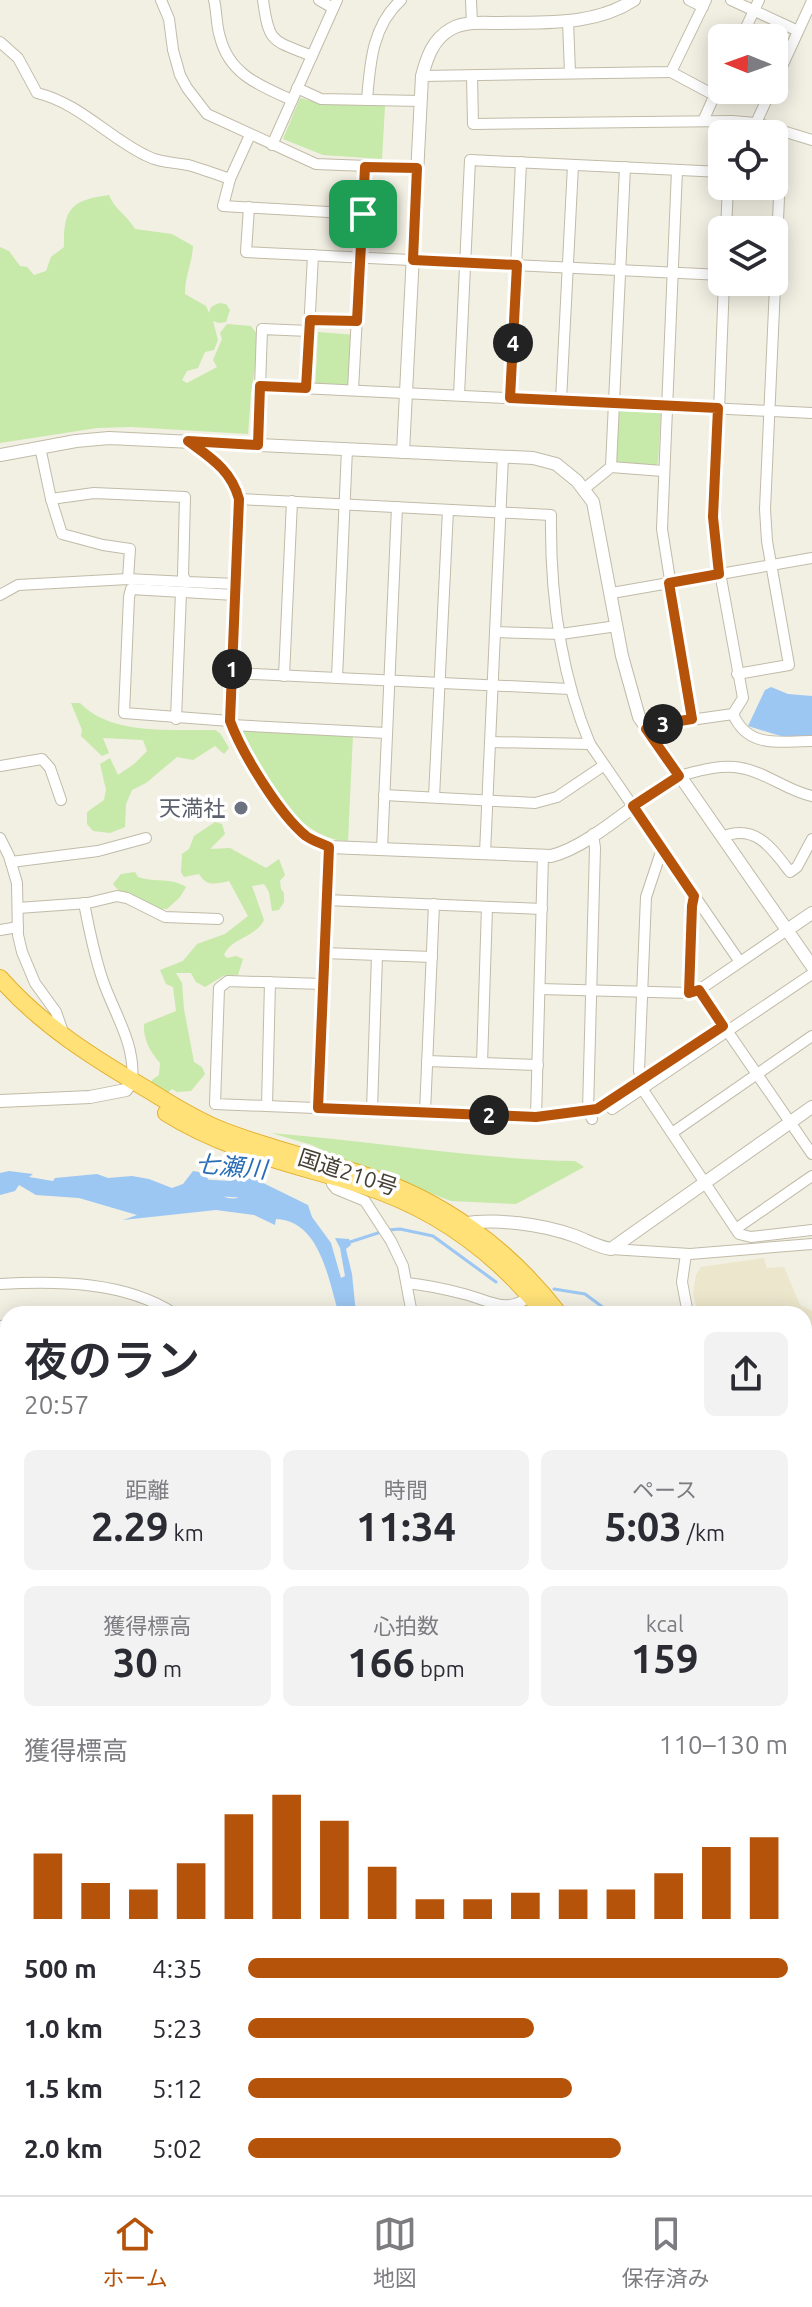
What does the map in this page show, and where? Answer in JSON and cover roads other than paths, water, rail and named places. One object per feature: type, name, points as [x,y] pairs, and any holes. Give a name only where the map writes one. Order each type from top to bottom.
[{"type":"highway","name":"国道210号","points":[[0,978],[31,1011],[64,1037],[208,1137],[381,1192],[458,1225],[538,1306]]},
{"type":"highway","name":"国道210号","points":[[0,993],[52,1042],[209,1125],[385,1182],[424,1199],[515,1264],[552,1306]]},
{"type":"street","points":[[161,0],[169,19],[177,66],[187,88],[207,114],[316,164],[417,168]]},
{"type":"street","points":[[214,0],[219,35],[234,65],[245,78],[292,100]]},
{"type":"street","points":[[263,0],[269,33],[277,41],[312,56]]},
{"type":"street","points":[[272,145],[335,4],[319,0]]},
{"type":"street","points":[[367,100],[375,41],[388,13],[401,0]]},
{"type":"street","points":[[471,0],[472,24]]},
{"type":"street","points":[[403,452],[422,76],[427,56],[452,28],[472,24],[568,21],[606,15],[634,0]]},
{"type":"street","points":[[671,72],[704,3],[689,0]]},
{"type":"street","points":[[731,0],[756,5],[798,31]]},
{"type":"street","points":[[788,53],[809,16],[812,1]]},
{"type":"street","points":[[747,24],[756,5]]},
{"type":"street","points":[[568,21],[570,73]]},
{"type":"street","points":[[0,42],[18,58],[37,93],[53,97],[86,115],[114,137],[163,163],[192,166],[230,179]]},
{"type":"street","points":[[422,76],[671,72],[708,92]]},
{"type":"street","points":[[472,76],[473,124],[708,121]]},
{"type":"street","points":[[297,88],[321,99],[421,101]]},
{"type":"street","points":[[703,121],[710,104]]},
{"type":"street","points":[[788,133],[812,140]]},
{"type":"street","points":[[250,135],[230,179],[223,206],[363,214]]},
{"type":"street","points":[[459,395],[470,160],[708,171]]},
{"type":"street","points":[[510,398],[521,162]]},
{"type":"street","points":[[561,400],[573,165]]},
{"type":"street","points":[[353,390],[365,167]]},
{"type":"street","points":[[611,467],[625,167]]},
{"type":"street","points":[[677,170],[662,529],[692,719]]},
{"type":"street","points":[[249,207],[246,252],[708,274]]},
{"type":"street","points":[[306,388],[313,255]]},
{"type":"street","points":[[723,296],[713,517],[719,574],[743,698],[733,714]]},
{"type":"street","points":[[737,674],[789,665],[765,509],[773,296]]},
{"type":"street","points":[[258,445],[262,329],[357,321]]},
{"type":"street","points":[[260,386],[812,413]]},
{"type":"street","points":[[0,455],[109,438],[503,456],[533,458],[556,464],[584,489],[593,502],[630,690],[646,729],[812,966]]},
{"type":"street","points":[[188,441],[217,461],[234,483],[239,499],[231,723],[242,750],[296,826],[309,838],[329,847],[560,854],[679,776],[700,770],[741,768],[792,791],[812,796]]},
{"type":"street","points":[[40,447],[62,534],[130,549],[128,579]]},
{"type":"street","points":[[337,678],[347,449]]},
{"type":"street","points":[[485,853],[503,456]]},
{"type":"street","points":[[584,489],[611,467],[663,471]]},
{"type":"street","points":[[51,499],[94,493],[185,497],[184,587],[176,719]]},
{"type":"street","points":[[239,499],[551,515],[551,569],[570,689],[590,744],[740,962]]},
{"type":"street","points":[[284,676],[292,501]]},
{"type":"street","points":[[382,849],[397,507]]},
{"type":"street","points":[[434,797],[448,510]]},
{"type":"street","points":[[612,593],[812,558]]},
{"type":"street","points":[[0,595],[18,585],[128,579],[184,587]]},
{"type":"street","points":[[235,589],[131,589],[124,713],[386,733]]},
{"type":"street","points":[[495,632],[561,634],[617,626]]},
{"type":"street","points":[[232,673],[570,689]]},
{"type":"street","points":[[646,729],[655,725],[733,714]]},
{"type":"street","points":[[733,714],[743,732],[753,738],[812,741]]},
{"type":"street","points":[[490,742],[590,744]]},
{"type":"street","points":[[0,766],[42,759],[50,768],[61,800]]},
{"type":"street","points":[[384,795],[535,803],[568,791],[603,766]]},
{"type":"street","points":[[590,1115],[593,834]]},
{"type":"street","points":[[722,837],[752,834],[765,841],[790,872],[797,867],[812,839]]},
{"type":"street","points":[[0,838],[17,883],[22,952],[35,983],[56,1012],[64,1037]]},
{"type":"street","points":[[11,862],[98,851],[146,838]]},
{"type":"street","points":[[318,1108],[329,847]]},
{"type":"street","points":[[664,851],[646,897],[639,1071],[643,1086],[739,1234],[751,1237],[812,1230]]},
{"type":"street","points":[[536,1117],[543,855]]},
{"type":"street","points":[[18,908],[84,903],[117,896],[165,917],[218,919]]},
{"type":"street","points":[[694,896],[694,992],[726,1029],[811,1152]]},
{"type":"street","points":[[326,900],[542,909]]},
{"type":"street","points":[[0,1101],[90,1097],[129,1085],[133,1068],[126,1037],[96,960],[84,903]]},
{"type":"street","points":[[425,1112],[434,904]]},
{"type":"street","points":[[482,1063],[487,907]]},
{"type":"street","points":[[540,989],[694,992],[812,913]]},
{"type":"street","points":[[0,930],[18,927]]},
{"type":"street","points":[[324,953],[432,957]]},
{"type":"street","points":[[372,1110],[377,955]]},
{"type":"street","points":[[612,1109],[726,1029],[812,974]]},
{"type":"street","points":[[323,984],[228,981],[219,988],[215,1104],[536,1117],[590,1115],[643,1086]]},
{"type":"street","points":[[267,1106],[270,982]]},
{"type":"street","points":[[31,1011],[44,995]]},
{"type":"street","points":[[672,1133],[812,1036]]},
{"type":"street","points":[[427,1061],[538,1065]]},
{"type":"street","points":[[611,1249],[812,1107]]},
{"type":"street","points":[[737,1228],[812,1176]]},
{"type":"street","points":[[332,1177],[336,1189],[359,1197],[368,1205],[400,1258],[411,1306]]},
{"type":"street","points":[[458,1225],[491,1221],[517,1224],[572,1235],[611,1249],[686,1254],[812,1244]]},
{"type":"street","points":[[686,1254],[682,1282],[686,1306]]},
{"type":"street","points":[[407,1283],[464,1294],[496,1306],[513,1305],[530,1296]]},
{"type":"street","points":[[0,1284],[64,1284],[113,1289],[160,1306]]},
{"type":"water","points":[[771,687],[788,694],[812,696],[812,741],[784,737],[748,726],[765,690]]},
{"type":"water","points":[[193,1171],[205,1173],[217,1192],[232,1198],[238,1198],[232,1192],[231,1175],[235,1173],[241,1178],[255,1179],[308,1205],[312,1217],[331,1243],[341,1278],[345,1276],[335,1238],[349,1239],[351,1245],[346,1249],[355,1306],[337,1306],[313,1241],[291,1222],[276,1219],[275,1225],[254,1215],[216,1210],[123,1220],[137,1215],[79,1198],[36,1195],[19,1185],[15,1191],[0,1195],[0,1173],[33,1174],[29,1177],[53,1181],[55,1178],[97,1174],[108,1178],[132,1176],[172,1188],[183,1184]]},
{"type":"waterway","name":"七瀬川","points":[[194,1187],[250,1190]]},
{"type":"waterway","points":[[388,1230],[400,1229],[433,1236],[496,1282]]},
{"type":"waterway","points":[[350,1242],[381,1232]]},
{"type":"waterway","points":[[554,1289],[585,1294],[601,1306]]},
{"type":"place","name":"天満社","points":[[241,808]]}]
